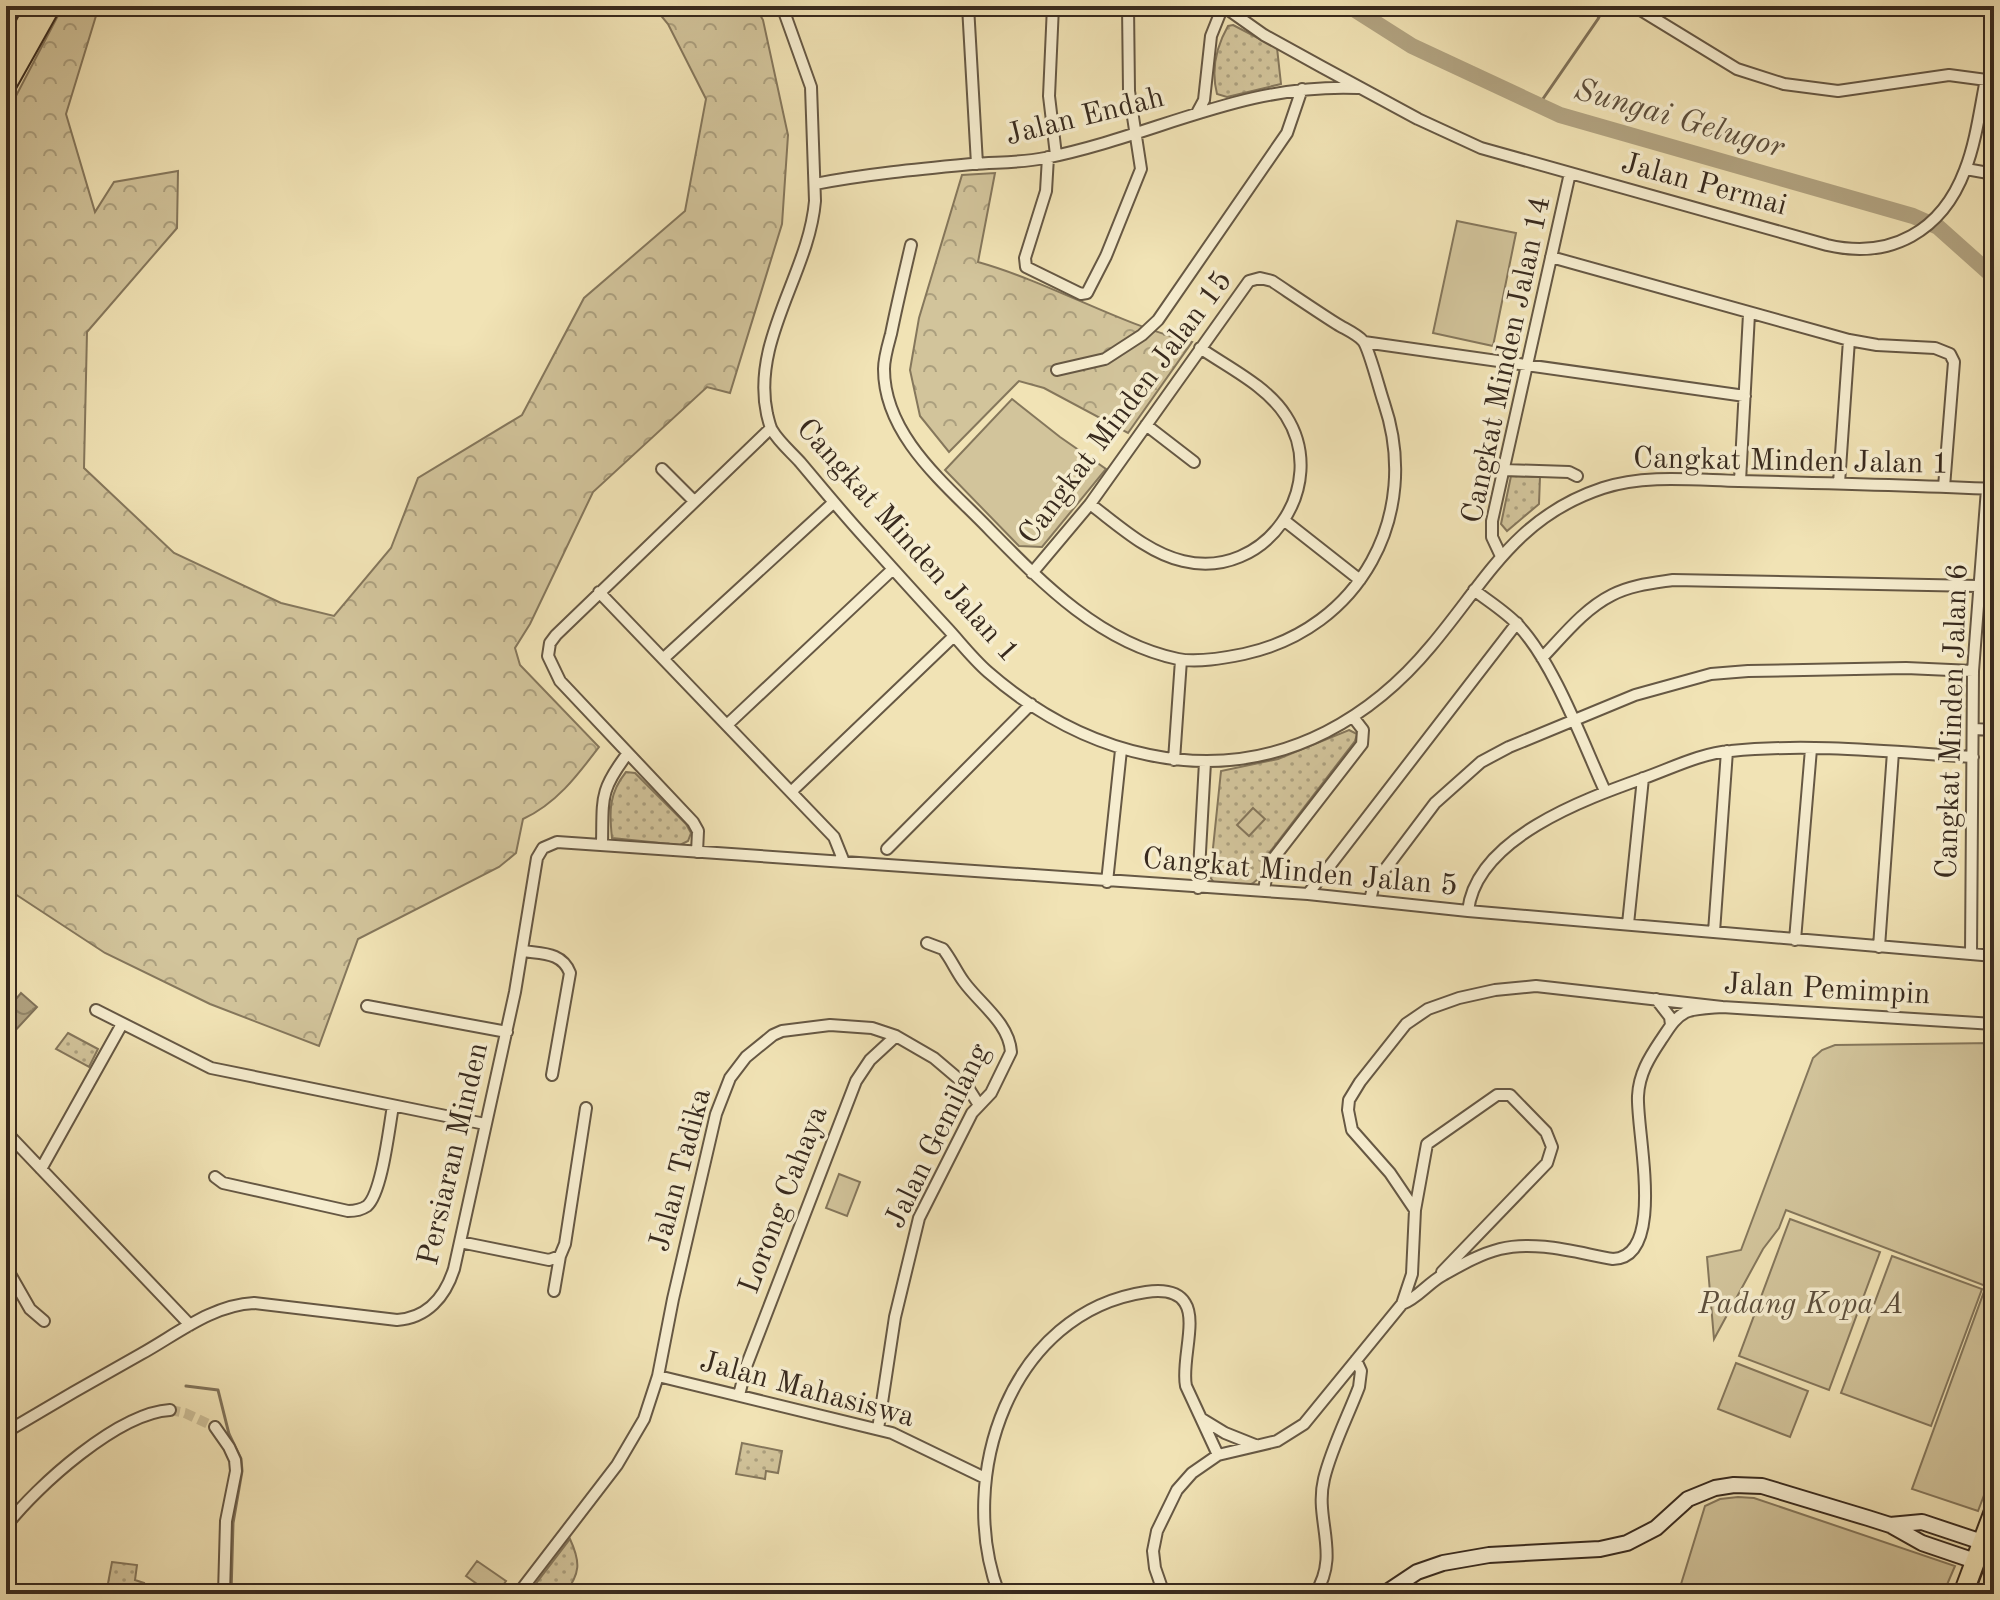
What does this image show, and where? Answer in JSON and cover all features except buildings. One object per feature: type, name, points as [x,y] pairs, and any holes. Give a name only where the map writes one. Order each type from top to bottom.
[{"type":"highway","points":[[1963,1594],[1994,1511]]},
{"type":"highway","points":[[1985,1594],[1994,1570]]},
{"type":"main road","points":[[6,58],[34,6]]},
{"type":"main road","points":[[6,88],[52,6]]},
{"type":"street","name":"Cangkat Minden Jalan 1","points":[[782,6],[811,87],[815,184],[814,218],[765,368],[764,393],[771,428],[833,503],[987,671],[1031,704],[1075,731],[1121,750],[1174,760],[1205,762],[1268,753],[1320,735],[1353,717],[1397,683],[1429,650],[1500,554],[1553,512],[1601,488],[1634,481],[1740,481],[1991,489]]},
{"type":"street","points":[[968,6],[977,164]]},
{"type":"street","points":[[1053,6],[1049,96],[1052,156],[1046,191],[1025,258],[1030,272],[1081,294],[1090,291],[1141,169],[1129,91],[1128,6]]},
{"type":"street","points":[[1197,113],[1206,90],[1211,36],[1223,6]]},
{"type":"street","name":"Jalan Permai","points":[[1223,6],[1264,35],[1322,67],[1418,119],[1481,148],[1842,248],[1877,250],[1906,240],[1937,216],[1954,194],[1966,169],[1990,80]]},
{"type":"street","points":[[1634,6],[1737,69],[1784,84],[1838,91],[1949,75],[1990,80]]},
{"type":"street","points":[[1318,88],[1325,79],[1322,67]]},
{"type":"street","name":"Jalan Endah","points":[[815,184],[849,177],[1018,163],[1137,134],[1221,105],[1302,89],[1364,89]]},
{"type":"street","points":[[1057,370],[1105,359],[1142,335],[1158,320],[1287,133],[1302,89]]},
{"type":"street","points":[[1206,90],[1221,105]]},
{"type":"street","points":[[1966,169],[1994,174]]},
{"type":"street","name":"Cangkat Minden Jalan 14","points":[[1500,554],[1491,530],[1570,173]]},
{"type":"street","name":"Cangkat Minden Jalan 15","points":[[911,245],[884,366],[885,390],[895,422],[924,461],[1032,573],[1102,628],[1144,648],[1181,660],[1231,657],[1280,643],[1327,614],[1360,580],[1385,534],[1392,509],[1396,458],[1386,409],[1364,342],[1272,281],[1260,278],[1245,285],[1090,504],[1032,573]]},
{"type":"street","points":[[1551,257],[1849,340],[1935,348],[1950,354],[1954,362],[1944,487]]},
{"type":"street","points":[[1740,481],[1749,314]]},
{"type":"street","points":[[1839,483],[1849,340]]},
{"type":"street","points":[[1364,342],[1745,396]]},
{"type":"street","points":[[1090,504],[1152,548],[1199,564],[1227,562],[1243,556],[1268,539],[1285,521],[1299,478],[1300,460],[1294,431],[1268,394],[1200,348]]},
{"type":"street","points":[[1146,425],[1194,462]]},
{"type":"street","points":[[697,852],[698,835],[693,822],[560,681],[548,656],[550,643],[771,428]]},
{"type":"street","points":[[662,469],[694,501]]},
{"type":"street","points":[[1504,470],[1569,472],[1577,476]]},
{"type":"street","name":"Cangkat Minden Jalan 6","points":[[1971,954],[1973,671],[1978,586],[1991,489]]},
{"type":"street","points":[[664,658],[833,503]]},
{"type":"street","points":[[1285,521],[1360,580]]},
{"type":"street","points":[[728,724],[893,569]]},
{"type":"street","points":[[1542,658],[1587,611],[1612,594],[1651,583],[1673,580],[1978,586]]},
{"type":"street","points":[[1474,590],[1517,623],[1542,658],[1605,791]]},
{"type":"street","points":[[599,592],[834,837],[844,862]]},
{"type":"street","points":[[1308,894],[1517,623]]},
{"type":"street","points":[[792,791],[954,636]]},
{"type":"street","points":[[1174,760],[1181,660]]},
{"type":"street","points":[[1370,900],[1374,884],[1435,803],[1481,762],[1509,747],[1635,695],[1711,674],[1906,668],[1973,671]]},
{"type":"street","points":[[887,849],[1031,704]]},
{"type":"street","points":[[1264,891],[1267,871],[1273,859],[1362,744],[1363,730],[1353,717]]},
{"type":"street","points":[[1974,729],[1994,730]]},
{"type":"street","points":[[1468,911],[1475,885],[1502,853],[1534,826],[1605,791],[1683,763],[1727,751],[1811,749],[1973,757]]},
{"type":"street","points":[[1795,940],[1811,749]]},
{"type":"street","points":[[1107,882],[1121,750]]},
{"type":"street","points":[[1714,932],[1727,751]]},
{"type":"street","points":[[1879,947],[1893,752]]},
{"type":"street","points":[[602,844],[604,792],[610,776],[628,753]]},
{"type":"street","points":[[1198,888],[1205,762]]},
{"type":"street","points":[[1628,924],[1643,778]]},
{"type":"street","name":"Persiaran Minden","points":[[6,1432],[83,1384],[223,1309],[254,1303],[382,1319],[407,1319],[425,1311],[440,1298],[451,1280],[460,1242],[507,1032],[541,851],[557,842],[602,844]]},
{"type":"street","name":"Cangkat Minden Jalan 5","points":[[602,844],[1308,894],[1468,911],[1994,956]]},
{"type":"street","name":"Jalan Gemilang","points":[[878,1429],[895,1317],[919,1218],[972,1113],[991,1093],[1008,1061],[1011,1045],[989,1009],[965,984],[943,949],[927,943]]},
{"type":"street","points":[[523,951],[557,956],[570,973],[552,1075]]},
{"type":"street","points":[[1415,1210],[1390,1173],[1352,1130],[1348,1110],[1349,1100],[1360,1082],[1406,1024],[1428,1009],[1495,990],[1536,986],[1722,1007]]},
{"type":"street","points":[[1412,1270],[1421,1280],[1436,1279],[1472,1260],[1510,1247],[1538,1247],[1613,1259],[1621,1259],[1633,1252],[1639,1239],[1646,1191],[1638,1097],[1640,1078],[1671,1025],[1670,1017],[1656,999]]},
{"type":"street","points":[[367,1006],[507,1032]]},
{"type":"street","name":"Jalan Pemimpin","points":[[1671,1025],[1687,1012],[1722,1007],[1994,1024]]},
{"type":"street","points":[[96,1010],[211,1068],[485,1124]]},
{"type":"street","points":[[41,1169],[122,1024]]},
{"type":"street","name":"Jalan Tadika","points":[[518,1594],[632,1443],[644,1419],[658,1376],[716,1114],[730,1078],[746,1057],[782,1031],[850,1026],[872,1028],[896,1036],[934,1058],[967,1086],[979,1105]]},
{"type":"street","name":"Lorong Cahaya","points":[[739,1395],[747,1364],[856,1081],[870,1060],[896,1036]]},
{"type":"street","points":[[1164,1594],[1153,1551],[1157,1531],[1177,1490],[1192,1473],[1218,1455],[1287,1436],[1304,1424],[1402,1304],[1412,1270],[1415,1210],[1429,1140],[1497,1095],[1510,1095],[1550,1137],[1552,1152],[1547,1163],[1436,1279],[1411,1301],[1402,1304]]},
{"type":"street","points":[[215,1177],[223,1183],[348,1211],[365,1208],[375,1194],[393,1106]]},
{"type":"street","points":[[554,1291],[565,1244],[586,1108]]},
{"type":"street","points":[[6,1132],[190,1325]]},
{"type":"street","points":[[460,1242],[549,1260],[560,1256]]},
{"type":"street","points":[[6,1267],[30,1309],[44,1321]]},
{"type":"street","points":[[999,1594],[987,1554],[984,1530],[985,1478],[1001,1417],[1027,1364],[1039,1350],[1082,1315],[1139,1294],[1166,1291],[1174,1293],[1186,1305],[1189,1318],[1184,1376],[1218,1455]]},
{"type":"street","points":[[1315,1594],[1327,1563],[1323,1482],[1359,1387],[1361,1371],[1356,1360]]},
{"type":"street","name":"Jalan Mahasiswa","points":[[658,1376],[878,1429],[908,1439],[985,1478]]},
{"type":"street","points":[[6,1526],[20,1508],[70,1461],[137,1420],[170,1410]]},
{"type":"street","points":[[1200,1417],[1225,1433],[1257,1445]]},
{"type":"street","points":[[215,1427],[229,1447],[236,1471],[226,1521],[224,1594]]},
{"type":"street","points":[[1384,1594],[1417,1572],[1443,1563],[1489,1555],[1600,1549],[1627,1543],[1656,1528],[1688,1499],[1715,1488],[1734,1485],[1762,1486],[1890,1525],[1922,1543],[1975,1561]]},
{"type":"street","points":[[1890,1525],[1922,1522],[1982,1542]]},
{"type":"green space","points":[[63,6],[99,6],[66,114],[95,212],[114,182],[178,171],[177,228],[87,332],[84,468],[174,553],[281,603],[334,616],[391,548],[418,478],[522,415],[584,298],[685,211],[706,99],[668,24],[653,6],[755,6],[763,20],[788,135],[782,224],[730,393],[707,387],[593,492],[530,624],[515,648],[520,665],[599,747],[556,797],[523,819],[516,853],[499,867],[358,939],[319,1046],[210,1004],[105,953],[6,888],[6,115]]},
{"type":"green space","points":[[1233,25],[1277,48],[1281,84],[1227,97],[1217,94],[1214,76],[1218,50],[1228,26]]},
{"type":"green space","points":[[995,173],[978,262],[1138,325],[1192,342],[1128,433],[1044,388],[1019,381],[949,452],[920,416],[910,370],[919,318],[962,175]]},
{"type":"green space","points":[[1457,221],[1516,233],[1493,346],[1433,333]]},
{"type":"green space","points":[[1012,399],[1106,469],[1042,547],[1019,546],[945,470]]},
{"type":"green space","points":[[1511,476],[1540,477],[1539,504],[1507,531],[1501,524]]},
{"type":"green space","points":[[1349,730],[1357,734],[1355,741],[1266,857],[1259,878],[1251,885],[1215,884],[1210,877],[1221,771],[1278,759]]},
{"type":"green space","points":[[626,772],[635,773],[686,824],[691,833],[688,841],[680,845],[612,838],[612,803],[616,787]]},
{"type":"green space","points":[[1253,808],[1265,819],[1249,836],[1237,825]]},
{"type":"green space","points":[[68,1033],[98,1049],[89,1067],[56,1049]]},
{"type":"green space","points":[[1994,1043],[1994,1469],[1978,1511],[1912,1489],[1986,1286],[1786,1210],[1779,1228],[1763,1249],[1714,1339],[1707,1257],[1741,1250],[1813,1058],[1822,1050],[1835,1045]]},
{"type":"green space","points":[[839,1174],[860,1182],[847,1216],[826,1208]]},
{"type":"green space","name":"Padang Kopa A","points":[[1790,1219],[1880,1252],[1829,1390],[1739,1356]]},
{"type":"green space","points":[[1892,1256],[1982,1289],[1931,1426],[1841,1393]]},
{"type":"green space","points":[[1736,1363],[1808,1391],[1790,1437],[1718,1409]]},
{"type":"green space","points":[[742,1443],[782,1451],[778,1473],[766,1471],[765,1479],[736,1474]]},
{"type":"green space","points":[[1754,1498],[1955,1566],[1943,1594],[1678,1594],[1705,1506],[1720,1499]]},
{"type":"green space","points":[[570,1539],[577,1568],[565,1594],[528,1594]]},
{"type":"green space","points":[[477,1561],[506,1581],[497,1594],[491,1594],[466,1576]]},
{"type":"green space","points":[[112,1562],[137,1565],[135,1580],[144,1583],[141,1594],[106,1594]]},
{"type":"water","points":[[21,993],[37,1007],[12,1034],[6,1029],[6,1005],[11,1005]]},
{"type":"waterway","name":"Sungai Gelugor","points":[[1349,6],[1412,46],[1560,115],[1913,216],[1938,227],[1994,277]]},
{"type":"waterway","points":[[1538,106],[1604,6]]},
{"type":"waterway","points":[[186,1386],[218,1390],[229,1434],[241,1459],[242,1471],[233,1523],[231,1594]]},
{"type":"tunnel","points":[[170,1410],[185,1413],[215,1427]]}]
